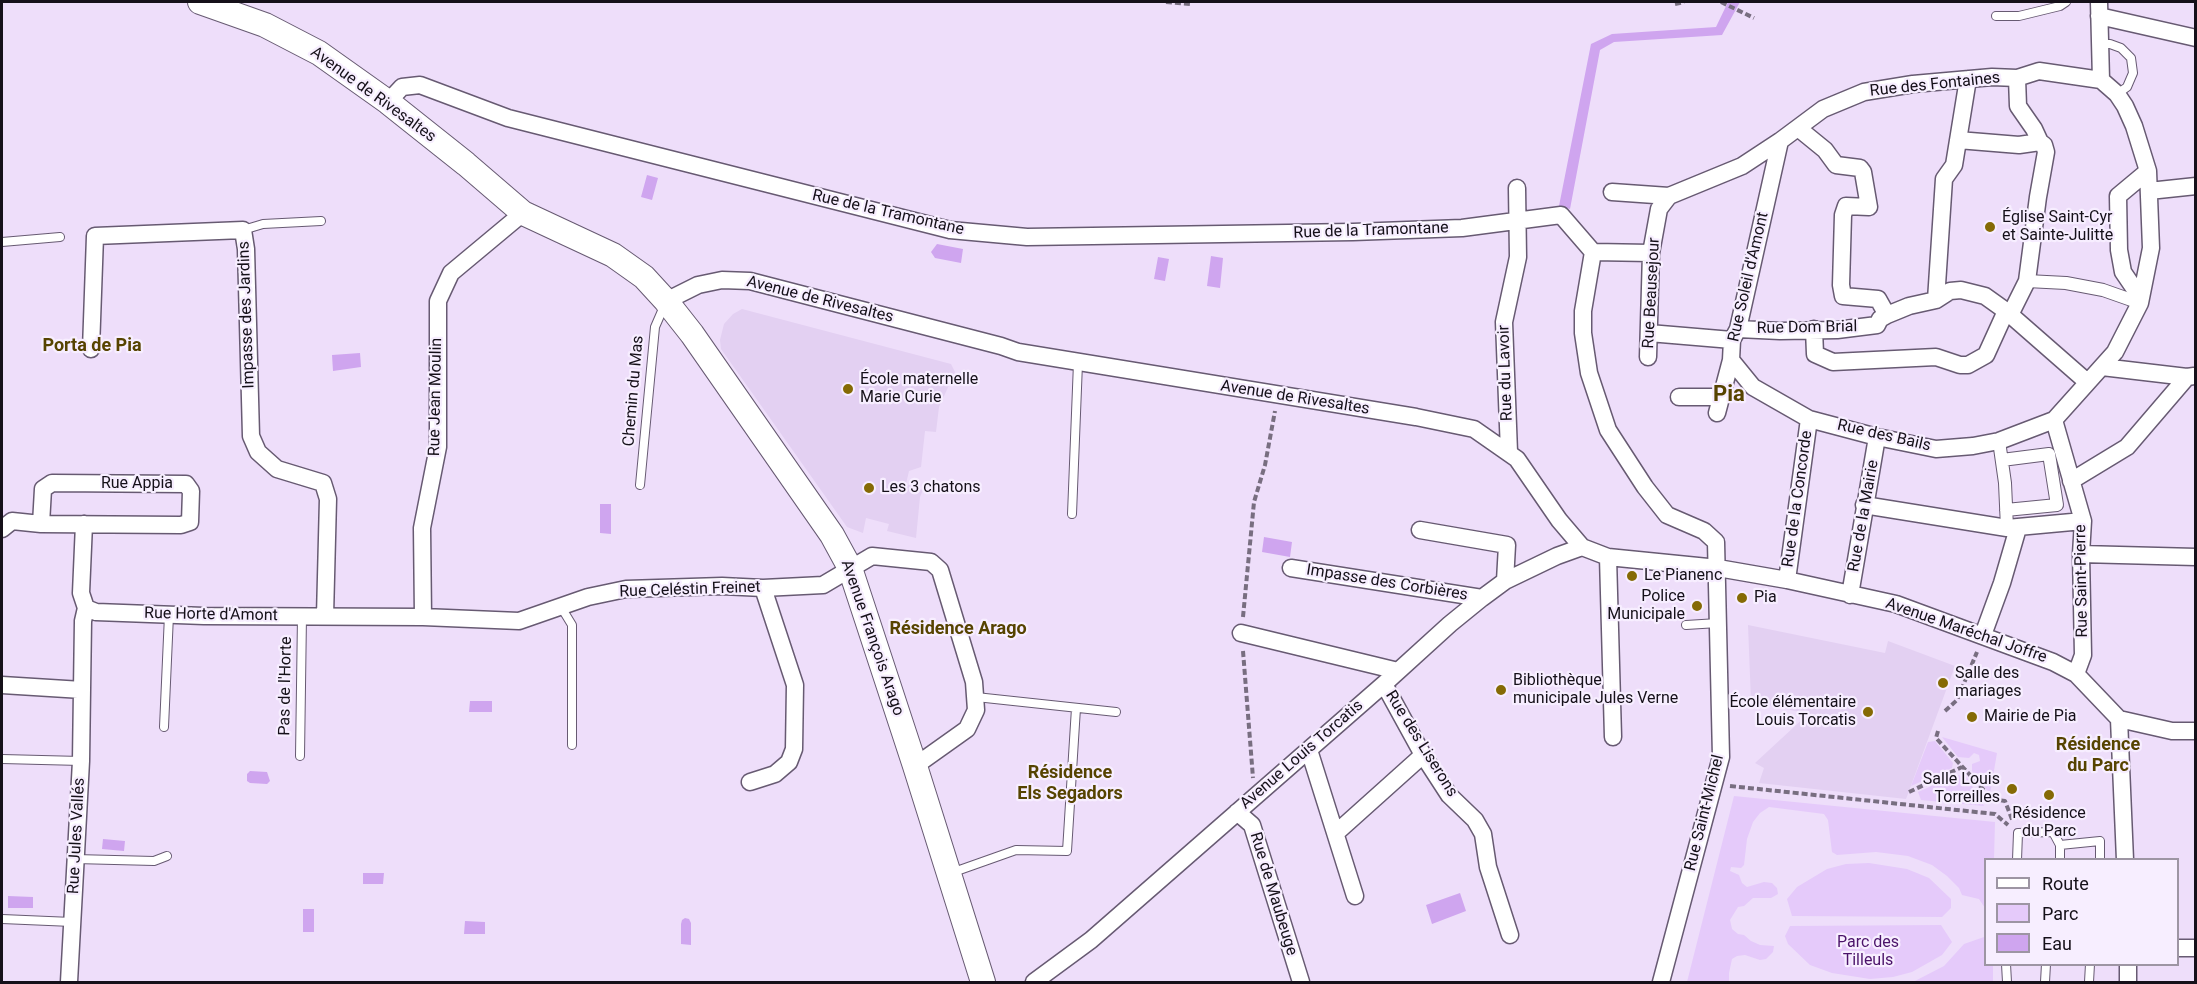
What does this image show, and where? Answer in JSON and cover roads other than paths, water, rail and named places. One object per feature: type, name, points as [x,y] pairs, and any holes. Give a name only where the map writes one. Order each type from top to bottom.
[{"type":"main road","name":"Avenue de Rivesaltes","points":[[200,2],[265,25],[319,53],[388,102],[523,213],[613,255],[644,277],[666,301]]},
{"type":"main road","name":"Avenue François Arago","points":[[666,301],[692,334],[832,535],[850,568],[983,982]]},
{"type":"street","points":[[2054,420],[2086,381],[2103,367],[2115,352],[2140,300],[2151,248],[2148,171],[2134,126],[2125,106],[2117,94],[2101,80],[2099,9],[2196,38]]},
{"type":"street","name":"Rue des Fontaines","points":[[1780,141],[1823,109],[1864,92],[1913,84],[1992,77],[2017,78],[2039,71],[2101,80]]},
{"type":"street","points":[[1814,329],[1815,354],[1833,362],[1936,357],[1968,365],[1986,355],[2027,281],[2046,152],[2018,106],[2017,78]]},
{"type":"street","points":[[1936,300],[1944,179],[1954,165],[1968,79]]},
{"type":"street","name":"Rue de la Tramontane","points":[[388,102],[402,87],[420,85],[508,118],[950,230],[1027,237],[1329,232],[1461,228],[1561,215],[1593,252]]},
{"type":"street","points":[[1798,128],[1825,150],[1836,165],[1860,168],[1863,172],[1869,207],[1846,206],[1843,215],[1841,285],[1843,296],[1878,299],[1882,320]]},
{"type":"street","points":[[1958,140],[2019,145],[2040,142]]},
{"type":"street","points":[[1612,192],[1670,195],[1742,166],[1780,141]]},
{"type":"street","name":"Rue Soleil d'Amont","points":[[1678,400],[1718,405],[1731,360],[1780,141]]},
{"type":"street","points":[[2140,300],[2123,272],[2119,250],[2118,196],[2148,171]]},
{"type":"street","points":[[2149,191],[2196,186]]},
{"type":"street","name":"Rue du Lavoir","points":[[1513,455],[1504,322],[1518,257],[1517,188]]},
{"type":"street","name":"Rue Beausejour","points":[[1648,357],[1651,253],[1659,209],[1670,195]]},
{"type":"street","name":"Rue Jean Moulin","points":[[423,617],[422,528],[438,447],[438,301],[451,273],[523,213]]},
{"type":"street","name":"Impasse des Jardins","points":[[91,349],[95,236],[243,230],[246,249],[251,436],[258,452],[277,469],[323,483],[328,499],[325,616]]},
{"type":"street","points":[[1593,252],[1651,253]]},
{"type":"street","name":"Rue Saint-Michel","points":[[1593,252],[1583,311],[1583,333],[1589,373],[1608,430],[1645,488],[1667,514],[1704,531],[1716,542],[1721,757],[1661,982]]},
{"type":"street","name":"Avenue de Rivesaltes","points":[[666,301],[698,285],[722,280],[750,281],[1018,352],[1416,417],[1474,429],[1513,455]]},
{"type":"street","points":[[2027,281],[2066,283],[2140,300]]},
{"type":"street","name":"Rue Dom Brial","points":[[1649,333],[1735,335],[1814,329],[1837,330],[1882,320],[1909,306],[1936,300],[1950,291],[1961,290],[1985,296],[2008,313]]},
{"type":"street","points":[[2008,313],[2086,381]]},
{"type":"street","name":"Rue des Bails","points":[[1731,360],[1753,387],[1809,419],[1877,437],[1936,449],[2000,441],[2054,420]]},
{"type":"street","points":[[2103,367],[2191,376]]},
{"type":"street","points":[[2054,485],[2071,481],[2127,447],[2191,376]]},
{"type":"street","name":"Rue de la Concorde","points":[[1787,580],[1809,419]]},
{"type":"street","name":"Rue Saint-Pierre","points":[[2054,420],[2083,521],[2081,554],[2083,655],[2076,674]]},
{"type":"street","name":"Rue de la Mairie","points":[[1850,596],[1877,437]]},
{"type":"street","points":[[1983,635],[2002,583],[2012,528],[2006,510],[2000,441]]},
{"type":"street","points":[[2002,460],[2049,454],[2057,505],[2006,510]]},
{"type":"street","points":[[1513,455],[1582,548]]},
{"type":"street","name":"Rue Appia","points":[[2,529],[12,521],[41,524],[181,525],[190,522],[191,491],[186,484],[52,483],[44,489],[41,524]]},
{"type":"street","points":[[1864,505],[2012,528],[2083,521]]},
{"type":"street","points":[[84,524],[81,593],[86,608]]},
{"type":"street","points":[[1420,531],[1507,545],[1505,581]]},
{"type":"street","name":"Avenue Maréchal Joffre","points":[[1582,548],[1608,557],[1718,568],[1787,580],[1850,596],[1896,604],[2053,662],[2076,674],[2119,720]]},
{"type":"street","name":"Avenue Louis Torcatis","points":[[1034,982],[1091,940],[1482,598],[1505,581],[1557,556],[1582,548]]},
{"type":"street","points":[[2081,554],[2196,557]]},
{"type":"street","name":"Rue Celéstin Freinet","points":[[423,617],[519,621],[588,597],[627,589],[823,585],[872,556],[931,562],[940,570],[974,682],[976,697]]},
{"type":"street","points":[[1608,557],[1613,737]]},
{"type":"street","name":"Impasse des Corbières","points":[[1292,568],[1482,598]]},
{"type":"street","points":[[750,783],[775,774],[789,762],[794,749],[795,685],[763,588]]},
{"type":"street","name":"Rue Horte d'Amont","points":[[86,608],[96,612],[169,615],[423,617]]},
{"type":"street","name":"Rue Jules Vallés","points":[[69,982],[81,761],[83,621],[86,608]]},
{"type":"street","points":[[1241,633],[1398,671]]},
{"type":"street","name":"Rue des Liserons","points":[[1384,684],[1423,755],[1449,795],[1475,820],[1483,834],[1488,867],[1510,935]]},
{"type":"street","points":[[2,685],[82,690]]},
{"type":"street","points":[[915,766],[967,729],[976,710],[976,697]]},
{"type":"street","points":[[2125,858],[2119,720],[2172,731],[2196,731]]},
{"type":"street","points":[[1309,750],[1355,896]]},
{"type":"street","points":[[1336,833],[1423,755]]},
{"type":"street","name":"Rue de Maubeuge","points":[[1236,812],[1252,825],[1301,982]]},
{"type":"street","points":[[2179,948],[2196,948]]},
{"type":"street","points":[[2128,966],[2128,982]]},
{"type":"lane","points":[[1996,16],[2019,16],[2061,6],[2066,2]]},
{"type":"lane","points":[[2100,44],[2110,44],[2121,48],[2131,58],[2133,73],[2127,87],[2117,94]]},
{"type":"lane","points":[[243,230],[263,224],[321,221]]},
{"type":"lane","points":[[2,242],[60,237]]},
{"type":"lane","name":"Chemin du Mas","points":[[640,486],[655,327],[666,301]]},
{"type":"lane","points":[[1072,514],[1078,363]]},
{"type":"lane","points":[[561,608],[572,625],[572,745]]},
{"type":"lane","points":[[164,727],[169,615]]},
{"type":"lane","name":"Pas de l'Horte","points":[[300,756],[302,616]]},
{"type":"lane","points":[[1686,625],[1718,623]]},
{"type":"lane","points":[[976,697],[1116,712]]},
{"type":"lane","points":[[948,874],[1016,850],[1067,851],[1076,708]]},
{"type":"lane","points":[[2,759],[81,761]]},
{"type":"lane","points":[[2017,858],[2018,833],[2053,832],[2060,845],[2060,858]]},
{"type":"lane","points":[[2060,845],[2100,841],[2100,858]]},
{"type":"lane","points":[[75,859],[154,861],[167,856]]},
{"type":"lane","points":[[2,919],[72,922]]},
{"type":"lane","points":[[2006,966],[2007,982]]},
{"type":"lane","points":[[2045,982],[2046,966]]},
{"type":"lane","points":[[2090,966],[2090,982]]},
{"type":"water","points":[[1728,2],[1740,2],[1722,35],[1614,42],[1600,50],[1570,209],[1559,206],[1591,44],[1612,34],[1716,27]]},
{"type":"water","points":[[647,175],[658,178],[652,200],[641,197]]},
{"type":"water","points":[[937,244],[963,249],[961,263],[935,258],[931,252]]},
{"type":"water","points":[[1211,256],[1223,258],[1220,288],[1207,286]]},
{"type":"water","points":[[1158,257],[1169,259],[1165,281],[1154,279]]},
{"type":"water","points":[[360,353],[361,367],[333,371],[332,355]]},
{"type":"water","points":[[600,504],[611,504],[611,534],[600,533]]},
{"type":"water","points":[[1264,537],[1292,542],[1290,557],[1262,552]]},
{"type":"water","points":[[470,701],[492,701],[492,712],[469,712]]},
{"type":"water","points":[[250,771],[267,772],[270,781],[267,784],[250,783],[247,781],[247,774]]},
{"type":"water","points":[[103,839],[125,841],[124,851],[102,849]]},
{"type":"water","points":[[363,873],[384,873],[383,884],[363,884]]},
{"type":"water","points":[[1460,893],[1466,911],[1432,924],[1426,905]]},
{"type":"water","points":[[8,896],[33,897],[33,908],[8,908]]},
{"type":"water","points":[[303,909],[314,909],[314,932],[303,932]]},
{"type":"water","points":[[685,918],[691,923],[691,945],[681,944],[681,924]]},
{"type":"water","points":[[465,921],[485,922],[485,934],[464,934]]},
{"type":"place","name":"Église Saint-Cyr et Sainte-Julitte","points":[[1990,227]]},
{"type":"place","name":"École maternelle Marie Curie","points":[[848,389]]},
{"type":"place","name":"Les 3 chatons","points":[[869,488]]},
{"type":"place","name":"Le Pianenc","points":[[1632,576]]},
{"type":"place","name":"Pia","points":[[1742,598]]},
{"type":"place","name":"Police Municipale","points":[[1697,606]]},
{"type":"place","name":"Salle des mariages","points":[[1943,683]]},
{"type":"place","name":"Bibliothèque municipale Jules Verne","points":[[1501,690]]},
{"type":"place","name":"École élémentaire Louis Torcatis","points":[[1868,712]]},
{"type":"place","name":"Mairie de Pia","points":[[1972,717]]},
{"type":"place","name":"Salle Louis Torreilles","points":[[2012,789]]},
{"type":"place","name":"Résidence du Parc","points":[[2049,795]]},
{"type":"district","name":"Porta de Pia","points":[[92,346]]},
{"type":"district","name":"Pia","points":[[1729,395]]},
{"type":"district","name":"Résidence Arago","points":[[958,629]]},
{"type":"district","name":"Résidence du Parc","points":[[2098,756]]},
{"type":"district","name":"Résidence Els Segadors","points":[[1070,783]]},
{"type":"park label","name":"Parc des Tilleuls","points":[[1868,952]]}]
